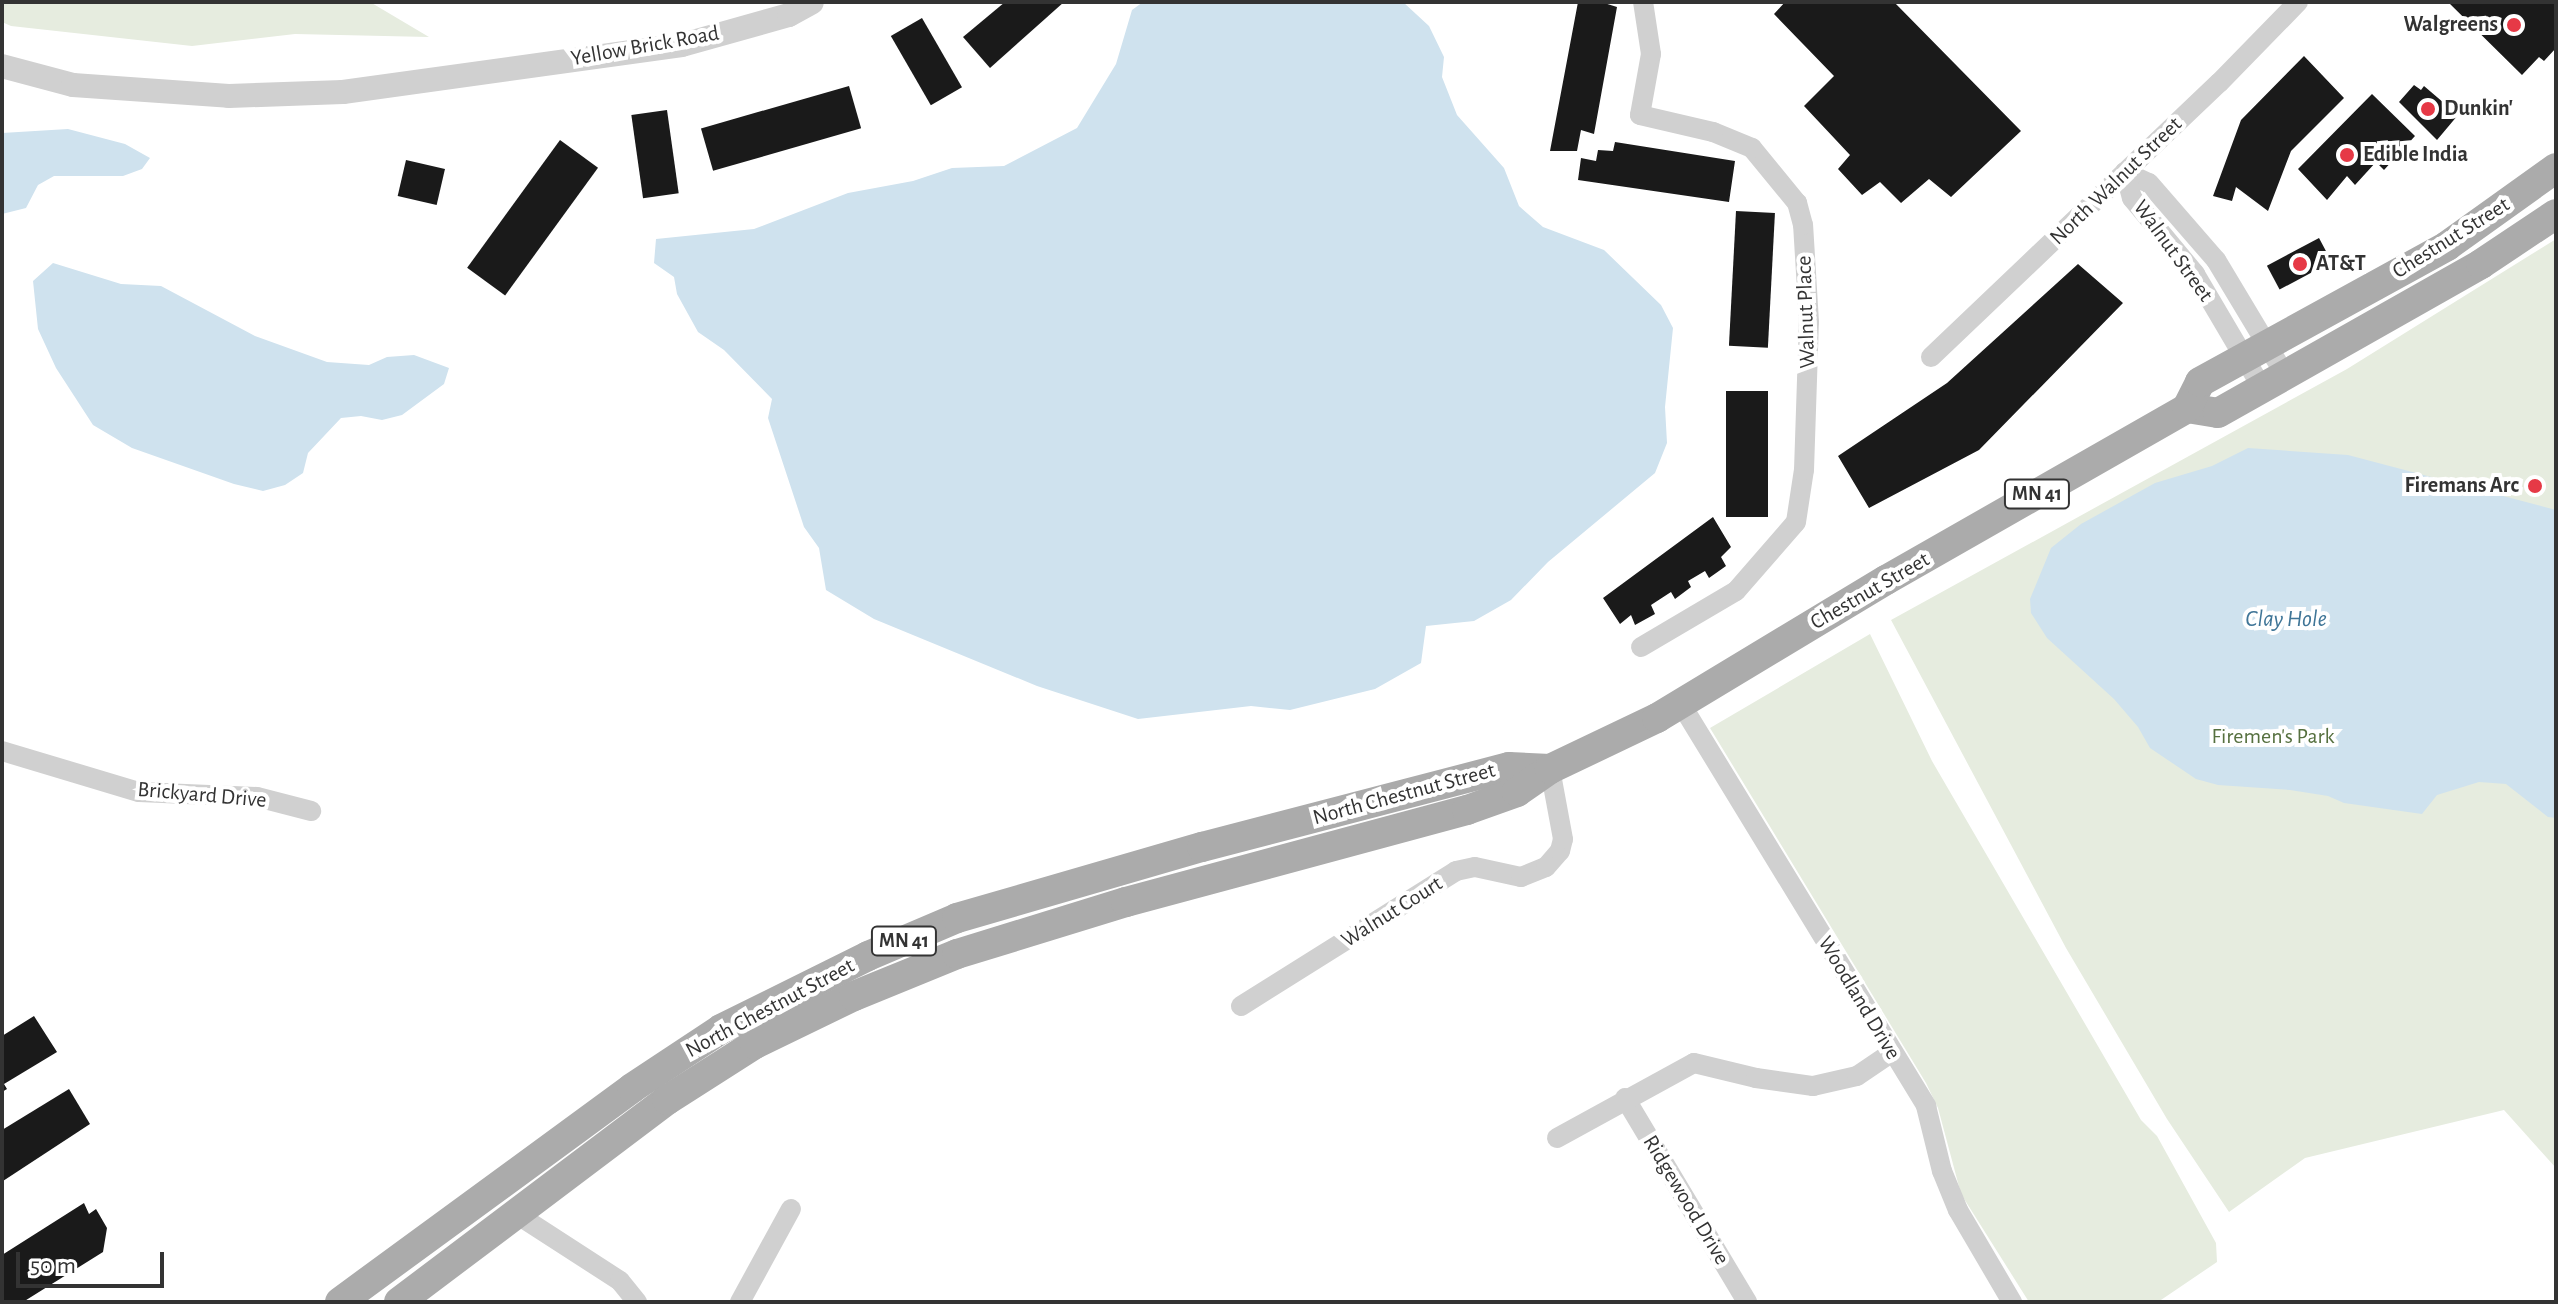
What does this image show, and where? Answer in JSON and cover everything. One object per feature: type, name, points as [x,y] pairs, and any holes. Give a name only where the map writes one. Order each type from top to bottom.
[{"type":"main road","name":"Chestnut Street","points":[[1550,769],[1616,740],[1681,704],[1866,592],[2187,408],[2200,382],[2447,246],[2556,168]]},
{"type":"main road","name":"Chestnut Street","points":[[2187,408],[2218,413],[2471,270],[2556,214]]},
{"type":"main road","name":"North Chestnut Street","points":[[340,1302],[570,1132],[721,1029],[868,956],[957,918],[1202,847],[1509,767],[1550,769]]},
{"type":"main road","name":"North Chestnut Street","points":[[399,1302],[667,1100],[755,1044],[854,996],[957,954],[1126,902],[1467,810],[1517,792],[1550,769]]},
{"type":"street","name":"Yellow Brick Road","points":[[2,66],[73,85],[229,96],[343,92],[682,45],[789,15],[812,2]]},
{"type":"street","name":"Walnut Place","points":[[1641,647],[1736,591],[1796,522],[1804,470],[1809,322],[1803,225],[1797,203],[1752,148],[1713,132],[1640,115],[1651,54],[1643,2]]},
{"type":"street","name":"North Walnut Street","points":[[1931,357],[2298,2]]},
{"type":"street","name":"Walnut Street","points":[[2125,172],[2149,183],[2216,260],[2256,350],[2273,380]]},
{"type":"street","name":"Woodland Drive","points":[[1681,704],[1926,1106],[1942,1171],[1958,1210],[2012,1302]]},
{"type":"street","name":"Brickyard Drive","points":[[2,751],[139,792],[257,797],[311,811]]},
{"type":"street","name":"Walnut Court","points":[[1241,1006],[1456,871],[1475,867],[1521,877],[1546,867],[1560,851],[1563,839],[1550,769]]},
{"type":"street","points":[[1557,1138],[1625,1098],[1694,1063],[1756,1078],[1813,1086],[1857,1076],[1891,1053]]},
{"type":"street","name":"Ridgewood Drive","points":[[1625,1098],[1747,1302]]},
{"type":"street","points":[[740,1302],[791,1209]]},
{"type":"street","points":[[515,1213],[620,1281],[637,1302]]},
{"type":"green space","points":[[2,2],[370,2],[429,37],[295,34],[192,46],[11,26],[2,22]]},
{"type":"green space","name":"Firemen's Park","points":[[2556,239],[2556,1168],[2504,1110],[2305,1158],[2229,1212],[2167,1119],[2066,948],[1891,620],[2347,369]]},
{"type":"green space","points":[[1870,634],[1932,761],[2141,1120],[2157,1136],[2216,1243],[2217,1262],[2158,1302],[2029,1302],[1961,1194],[1938,1108],[1926,1083],[1710,728]]},
{"type":"water","points":[[1143,2],[1403,2],[1429,26],[1444,57],[1442,77],[1457,115],[1504,168],[1519,206],[1543,227],[1604,250],[1661,305],[1673,328],[1665,407],[1667,443],[1655,473],[1548,562],[1511,600],[1474,621],[1426,626],[1421,663],[1375,689],[1290,710],[1251,706],[1138,719],[1037,686],[874,619],[826,590],[819,548],[804,527],[768,418],[772,399],[724,350],[698,332],[677,294],[674,277],[654,263],[656,239],[754,229],[848,193],[913,181],[952,168],[1004,166],[1077,128],[1116,64],[1132,10]]},
{"type":"water","points":[[68,129],[125,144],[150,158],[142,169],[123,176],[54,176],[38,185],[26,208],[2,214],[2,133]]},
{"type":"water","points":[[53,263],[121,284],[161,286],[255,336],[327,362],[369,365],[387,357],[414,355],[449,368],[444,384],[402,415],[382,420],[361,416],[341,418],[308,453],[303,473],[285,485],[263,491],[234,484],[132,448],[93,425],[56,368],[38,329],[33,281]]},
{"type":"water","name":"Clay Hole","points":[[2248,448],[2348,455],[2556,510],[2556,818],[2548,817],[2506,784],[2479,782],[2437,795],[2422,814],[2344,803],[2328,796],[2290,790],[2218,785],[2196,779],[2150,748],[2138,727],[2114,699],[2047,638],[2031,613],[2030,599],[2051,548],[2081,524],[2155,483],[2212,466]]},
{"type":"building","points":[[1005,2],[1064,2],[990,68],[963,37]]},
{"type":"building","points":[[1578,2],[1601,2],[1617,7],[1594,134],[1581,130],[1577,151],[1550,151]]},
{"type":"building","points":[[1785,2],[1894,2],[2021,131],[1951,197],[1929,179],[1901,203],[1880,182],[1862,195],[1838,169],[1850,155],[1804,106],[1834,76],[1774,14]]},
{"type":"building","name":"Walgreens","points":[[2448,2],[2556,2],[2556,48],[2544,61],[2539,57],[2522,75]]},
{"type":"building","points":[[922,18],[962,87],[931,105],[891,36]]},
{"type":"building","points":[[2304,56],[2344,98],[2291,151],[2268,211],[2236,187],[2232,201],[2213,196],[2241,120]]},
{"type":"building","name":"Dunkin'","points":[[2414,85],[2421,90],[2424,86],[2458,115],[2437,140],[2399,102]]},
{"type":"building","points":[[849,86],[861,128],[713,171],[701,128]]},
{"type":"building","points":[[2372,94],[2415,136],[2384,170],[2376,162],[2355,185],[2347,176],[2327,200],[2298,169]]},
{"type":"building","points":[[667,110],[679,193],[643,198],[631,115]]},
{"type":"building","points":[[560,140],[598,168],[505,295],[467,268]]},
{"type":"building","points":[[1615,142],[1735,161],[1729,202],[1578,180],[1581,158],[1596,161],[1598,150],[1613,151]]},
{"type":"building","points":[[406,160],[445,169],[437,205],[398,196]]},
{"type":"building","points":[[1736,211],[1775,213],[1768,348],[1729,346]]},
{"type":"building","name":"AT&T","points":[[2319,238],[2332,262],[2280,290],[2267,266]]},
{"type":"building","points":[[2078,264],[2123,303],[1979,450],[1869,508],[1838,456],[1947,383]]},
{"type":"building","points":[[1726,391],[1768,391],[1768,517],[1726,517]]},
{"type":"building","points":[[1713,517],[1731,547],[1721,557],[1726,566],[1709,578],[1705,571],[1688,581],[1691,587],[1675,599],[1671,592],[1651,605],[1655,614],[1635,625],[1631,615],[1620,624],[1603,598]]},
{"type":"building","points":[[34,1016],[57,1052],[4,1084],[7,1089],[2,1092],[2,1036]]},
{"type":"building","points":[[69,1089],[90,1124],[3,1181],[2,1130]]},
{"type":"building","points":[[84,1203],[89,1214],[96,1209],[107,1228],[103,1252],[23,1302],[2,1302],[2,1255]]},
{"type":"place","name":"Walgreens","points":[[2514,25]]},
{"type":"place","name":"Dunkin'","points":[[2428,109]]},
{"type":"place","name":"Edible India","points":[[2347,155]]},
{"type":"place","name":"AT&T","points":[[2300,264]]},
{"type":"place","name":"Firemans Arc","points":[[2535,486]]}]
